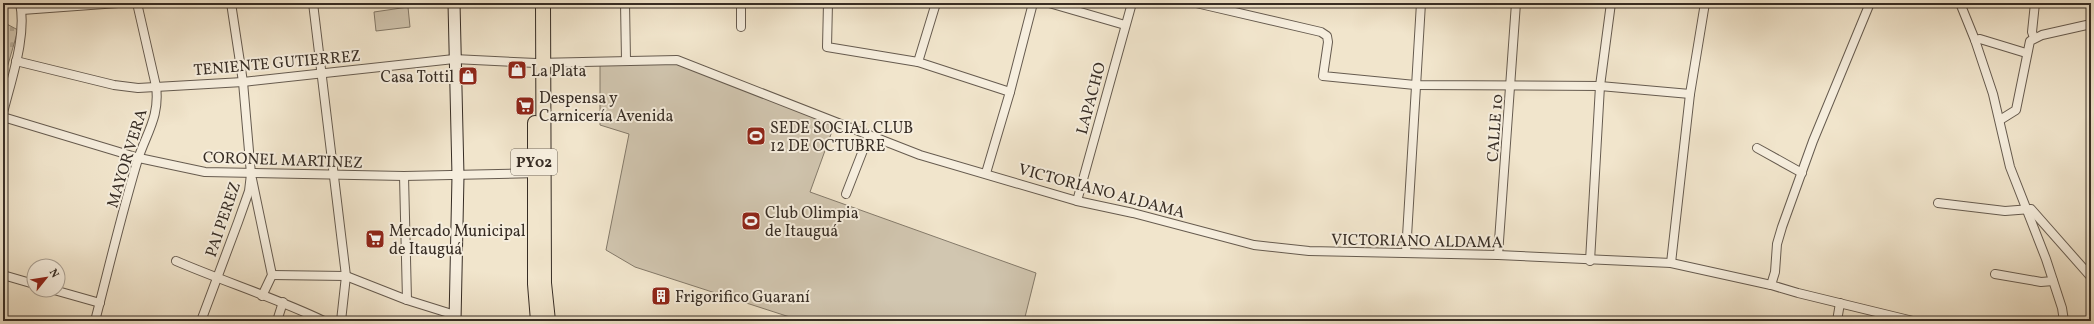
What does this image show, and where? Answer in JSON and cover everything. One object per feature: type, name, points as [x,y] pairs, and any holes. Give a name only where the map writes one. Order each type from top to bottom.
[{"type":"highway","name":"PY02","points":[[536,3],[540,63]]},
{"type":"highway","name":"PY02","points":[[538,321],[535,284],[539,173],[540,63],[543,3]]},
{"type":"highway","name":"PY02","points":[[539,173],[544,283],[548,321]]},
{"type":"street","points":[[3,113],[16,61],[23,19],[21,7],[118,3]]},
{"type":"street","name":"MAYOR VERA","points":[[95,321],[139,158],[156,115],[158,98],[156,86],[137,3]]},
{"type":"street","name":"PAI PEREZ","points":[[200,321],[246,197],[252,174],[243,82],[231,3]]},
{"type":"street","points":[[313,3],[332,174],[346,276],[341,321]]},
{"type":"street","points":[[272,275],[346,276],[455,318],[458,176],[454,59],[454,3]]},
{"type":"street","points":[[625,3],[626,60]]},
{"type":"street","points":[[741,3],[741,27]]},
{"type":"street","points":[[828,3],[827,47],[918,62],[1010,92]]},
{"type":"street","points":[[918,62],[936,3]]},
{"type":"street","points":[[986,173],[1010,92],[1033,3]]},
{"type":"street","points":[[1049,3],[1125,25]]},
{"type":"street","name":"LAPACHO","points":[[1077,201],[1132,3]]},
{"type":"street","points":[[1196,3],[1321,32],[1327,36],[1328,42],[1323,76],[1415,85],[1511,84],[1600,86],[1690,94]]},
{"type":"street","points":[[1406,253],[1421,3]]},
{"type":"street","name":"CALLE 10","points":[[1498,255],[1516,3]]},
{"type":"street","points":[[1590,260],[1600,86],[1611,3]]},
{"type":"street","points":[[1671,263],[1690,94],[1705,3]]},
{"type":"street","points":[[1771,285],[1775,272],[1777,244],[1782,227],[1870,3]]},
{"type":"street","points":[[1960,3],[1975,40],[1993,94],[2010,167],[2028,209],[2062,308],[2064,321]]},
{"type":"street","points":[[2034,38],[2032,32],[2035,3]]},
{"type":"street","points":[[2000,120],[2016,110],[2026,53],[2030,41],[2034,38],[2091,24]]},
{"type":"street","points":[[1975,40],[1980,38],[2026,53]]},
{"type":"street","name":"TENIENTE GUTIERREZ","points":[[16,61],[114,85],[138,88],[243,82],[454,59],[540,63]]},
{"type":"street","name":"VICTORIANO ALDAMA","points":[[540,63],[677,60],[920,155],[986,173],[1077,201],[1133,213],[1254,245],[1308,251],[1498,255],[1671,263],[1771,285],[1908,320]]},
{"type":"street","name":"CORONEL MARTINEZ","points":[[3,117],[139,158],[205,172],[404,176],[539,173]]},
{"type":"street","points":[[846,194],[869,135]]},
{"type":"street","points":[[1758,148],[1802,173]]},
{"type":"street","points":[[252,174],[272,275],[262,296]]},
{"type":"street","points":[[404,176],[407,300]]},
{"type":"street","points":[[1938,203],[2005,211],[2032,209],[2091,277]]},
{"type":"street","points":[[176,261],[262,296],[284,302],[324,321]]},
{"type":"street","points":[[1995,274],[2041,282],[2053,281]]},
{"type":"street","points":[[3,275],[26,282]]},
{"type":"street","points":[[66,293],[100,303]]},
{"type":"street","points":[[277,321],[284,302]]},
{"type":"street","points":[[1837,321],[1840,303]]},
{"type":"green space","points":[[408,7],[410,27],[376,31],[374,12]]},
{"type":"green space","points":[[3,22],[18,30],[3,82]]},
{"type":"green space","name":"Club Olimpia de Itauguá","points":[[679,62],[835,123],[810,192],[1036,273],[1024,321],[802,321],[635,267],[606,250],[629,134],[600,125],[600,63]]},
{"type":"place","name":"La Plata","points":[[517,70]]},
{"type":"place","name":"Casa Tottil","points":[[468,76]]},
{"type":"place","name":"Despensa y Carnicería Avenida","points":[[525,106]]},
{"type":"place","name":"SEDE SOCIAL CLUB 12 DE OCTUBRE","points":[[756,136]]},
{"type":"place","name":"Club Olimpia de Itauguá","points":[[751,221]]},
{"type":"place","name":"Mercado Municipal de Itauguá","points":[[375,239]]},
{"type":"place","name":"Frigorifico Guaraní","points":[[661,296]]}]
